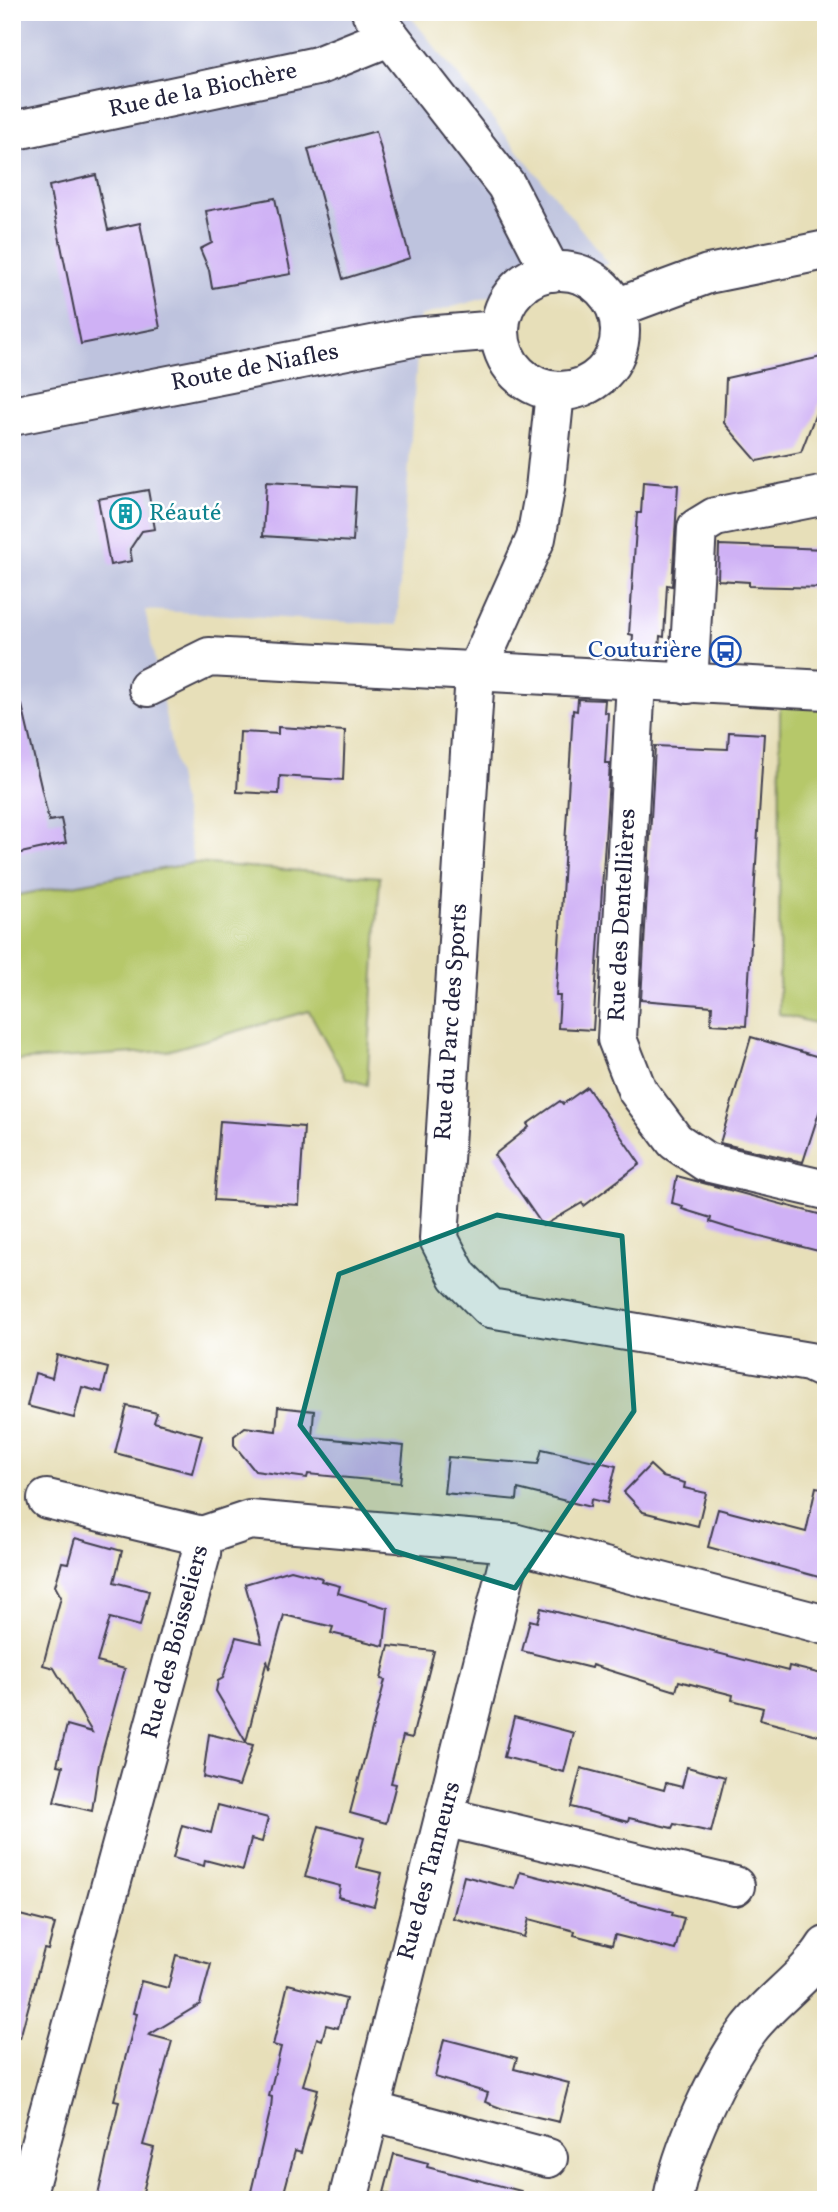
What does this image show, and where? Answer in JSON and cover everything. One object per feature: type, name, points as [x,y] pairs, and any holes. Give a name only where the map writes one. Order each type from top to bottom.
[{"type":"street","name":"Rue de la Biochère","points":[[12,131],[317,66],[380,24],[506,185],[551,272]]},
{"type":"street","points":[[616,308],[708,274],[826,250]]},
{"type":"street","points":[[551,272],[571,272],[590,279],[605,291],[616,308],[619,338],[609,367],[594,382],[575,390],[555,392],[537,387],[521,378],[509,365],[501,348],[499,330],[509,298],[520,285],[551,272]]},
{"type":"street","name":"Route de Niafles","points":[[12,416],[413,337],[499,330]]},
{"type":"street","name":"Rue du Parc des Sports","points":[[555,392],[545,489],[536,538],[475,674],[439,1239],[458,1276],[490,1308],[809,1362],[826,1370]]},
{"type":"street","points":[[688,684],[697,528],[715,517],[826,495]]},
{"type":"street","points":[[148,687],[209,657],[475,674],[826,690]]},
{"type":"street","name":"Rue des Dentellières","points":[[636,681],[617,1039],[637,1090],[675,1141],[706,1161],[826,1190]]},
{"type":"street","points":[[47,1499],[202,1536]]},
{"type":"street","name":"Rue des Boisseliers","points":[[25,2200],[198,1567],[202,1536],[250,1520],[513,1543],[826,1625]]},
{"type":"street","name":"Rue des Tanneurs","points":[[348,2200],[513,1543]]},
{"type":"street","points":[[444,1817],[735,1886]]},
{"type":"street","points":[[673,2200],[677,2175],[732,2056],[750,2028],[816,1963],[826,1946]]},
{"type":"street","points":[[371,2111],[548,2158]]},
{"type":"highlighted area","points":[[497,1215],[622,1236],[634,1411],[515,1588],[394,1551],[300,1425],[339,1274]]},
{"type":"shaded area","points":[[12,12],[407,12],[609,264],[420,316],[397,625],[145,610],[194,863],[12,896]]},
{"type":"green space","points":[[780,702],[826,707],[826,1026],[779,1014]]},
{"type":"green space","points":[[194,863],[380,877],[367,1085],[346,1078],[309,1011],[167,1051],[12,1061],[12,896]]},
{"type":"building","points":[[376,131],[410,258],[343,279],[308,149]]},
{"type":"building","points":[[96,175],[108,230],[140,223],[160,328],[81,344],[49,186]]},
{"type":"building","points":[[275,198],[291,274],[212,288],[209,270],[200,249],[212,243],[206,211]]},
{"type":"building","points":[[826,356],[826,387],[801,452],[757,461],[724,423],[726,378]]},
{"type":"building","points":[[266,482],[356,487],[353,542],[263,536]]},
{"type":"building","points":[[643,482],[678,485],[672,586],[667,585],[664,637],[660,636],[659,650],[632,648],[633,635],[629,634],[637,513],[641,513]]},
{"type":"building","name":"Réauté","points":[[148,490],[155,529],[142,531],[130,549],[132,561],[110,565],[98,499]]},
{"type":"building","points":[[719,545],[826,549],[826,588],[749,586],[749,582],[718,580]]},
{"type":"building","points":[[578,699],[605,700],[604,712],[608,713],[605,763],[610,763],[593,1030],[558,1028],[560,996],[556,996],[573,710],[577,711]]},
{"type":"building","points":[[22,705],[49,821],[61,819],[66,843],[12,855],[12,706]]},
{"type":"building","points":[[278,727],[345,731],[343,780],[280,776],[279,794],[237,792],[240,732],[278,734]]},
{"type":"building","points":[[729,732],[764,734],[746,1026],[711,1024],[712,1006],[641,1000],[655,746],[728,749]]},
{"type":"building","points":[[751,1037],[826,1059],[826,1091],[803,1162],[720,1143]]},
{"type":"building","points":[[587,1087],[640,1164],[584,1206],[582,1203],[543,1226],[494,1155],[529,1127],[527,1124],[560,1101],[563,1104]]},
{"type":"building","points":[[220,1121],[304,1127],[299,1205],[214,1200]]},
{"type":"building","points":[[677,1176],[826,1216],[826,1253],[729,1228],[710,1222],[711,1218],[682,1209],[683,1206],[672,1203]]},
{"type":"building","points":[[57,1355],[108,1368],[102,1392],[82,1387],[74,1418],[27,1406],[35,1373],[52,1378]]},
{"type":"building","points":[[127,1406],[157,1413],[154,1422],[202,1435],[192,1473],[115,1453]]},
{"type":"building","points":[[278,1407],[314,1411],[312,1437],[404,1446],[400,1483],[308,1474],[307,1478],[255,1471],[234,1445],[234,1436],[245,1427],[276,1431]]},
{"type":"building","points":[[542,1449],[616,1466],[607,1503],[591,1499],[590,1507],[518,1489],[517,1500],[444,1493],[448,1457],[538,1464]]},
{"type":"building","points":[[650,1465],[663,1477],[685,1483],[684,1488],[706,1493],[698,1526],[643,1512],[624,1492]]},
{"type":"building","points":[[816,1487],[826,1489],[826,1579],[708,1547],[718,1509],[806,1532]]},
{"type":"building","points":[[75,1538],[122,1551],[114,1582],[149,1591],[140,1626],[110,1618],[97,1662],[125,1669],[99,1764],[92,1811],[54,1802],[63,1766],[57,1765],[67,1725],[92,1732],[54,1668],[43,1665],[61,1597],[55,1586],[62,1562],[68,1563]]},
{"type":"building","points":[[291,1570],[340,1586],[338,1593],[388,1608],[384,1646],[331,1633],[333,1627],[284,1615],[269,1669],[267,1660],[246,1742],[216,1691],[218,1681],[223,1678],[236,1637],[262,1643],[245,1584]]},
{"type":"building","points":[[541,1608],[788,1671],[789,1666],[826,1675],[826,1719],[821,1736],[760,1720],[763,1708],[732,1700],[733,1695],[679,1681],[676,1691],[592,1665],[591,1668],[522,1651],[530,1620],[537,1622]]},
{"type":"building","points":[[389,1646],[434,1651],[412,1738],[403,1736],[391,1783],[396,1784],[386,1823],[350,1813],[385,1680],[381,1679]]},
{"type":"building","points":[[514,1717],[574,1733],[564,1772],[504,1757]]},
{"type":"building","points":[[209,1734],[253,1745],[239,1786],[203,1777]]},
{"type":"building","points":[[687,1767],[725,1777],[711,1832],[674,1824],[672,1828],[629,1818],[628,1822],[571,1807],[581,1768],[664,1790],[666,1783],[682,1787]]},
{"type":"building","points":[[218,1805],[268,1818],[262,1842],[251,1839],[243,1870],[205,1860],[204,1866],[173,1858],[182,1825],[211,1833]]},
{"type":"building","points":[[319,1826],[364,1838],[356,1867],[382,1873],[374,1906],[338,1897],[340,1886],[305,1877]]},
{"type":"building","points":[[520,1872],[673,1912],[672,1915],[684,1918],[675,1950],[615,1935],[612,1945],[574,1935],[575,1931],[529,1919],[524,1937],[453,1918],[464,1876],[515,1889]]},
{"type":"building","points":[[12,1913],[55,1924],[48,1950],[44,1949],[20,2038],[12,2037]]},
{"type":"building","points":[[176,1955],[211,1964],[200,2004],[149,2035],[172,2041],[143,2145],[154,2148],[141,2200],[97,2200],[119,2101],[114,2100],[137,2014],[133,2013],[141,1981],[168,1988]]},
{"type":"building","points":[[288,1984],[346,1999],[338,2028],[326,2025],[322,2040],[317,2038],[303,2085],[318,2089],[301,2153],[295,2151],[282,2200],[249,2200],[271,2108],[272,2097],[269,2096],[281,2047],[273,2045]]},
{"type":"building","points":[[444,2039],[517,2058],[514,2069],[569,2083],[559,2122],[503,2109],[485,2102],[488,2093],[435,2077]]},
{"type":"building","points":[[394,2154],[428,2163],[427,2167],[521,2191],[520,2200],[410,2200],[384,2193]]},
{"type":"place","name":"Réauté","points":[[126,514]]},
{"type":"place","name":"Couturière","points":[[725,651]]}]
